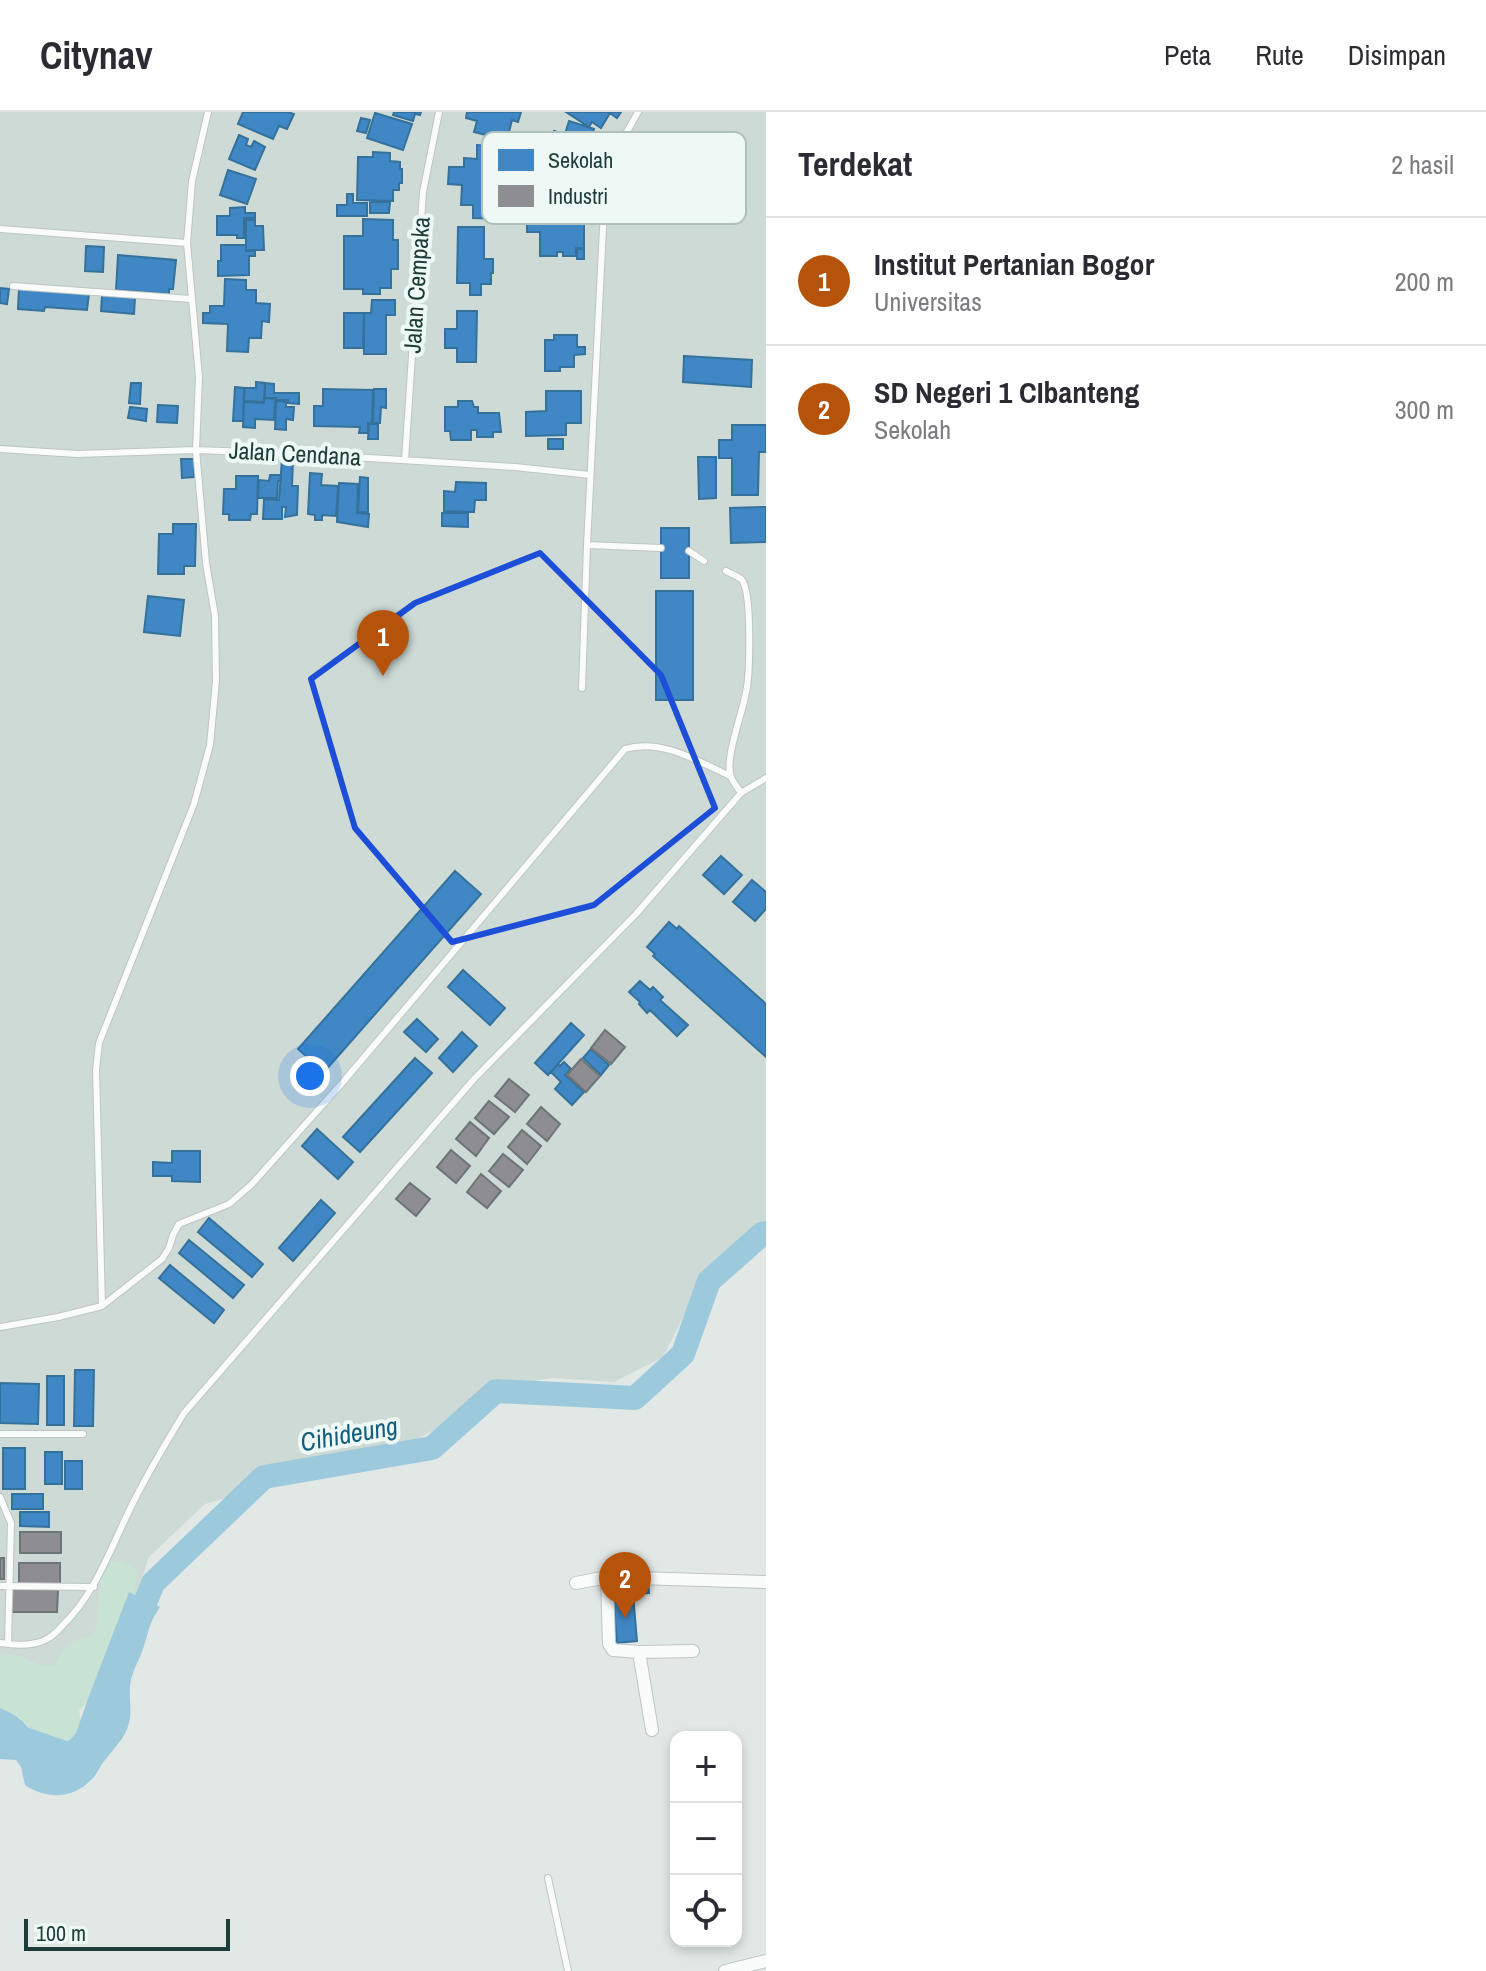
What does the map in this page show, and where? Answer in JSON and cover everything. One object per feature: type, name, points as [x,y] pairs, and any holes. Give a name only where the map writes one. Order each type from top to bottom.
[{"type":"street","points":[[576,1583],[607,1577],[766,1582]]},
{"type":"street","points":[[607,1577],[609,1644],[613,1650],[693,1651]]},
{"type":"street","points":[[639,1652],[652,1730]]},
{"type":"street","points":[[725,1971],[766,1961]]},
{"type":"lane","points":[[102,1306],[96,1070],[99,1043],[194,804],[210,745],[216,681],[215,616],[206,563],[196,450],[199,377],[187,243],[192,181],[208,112]]},
{"type":"lane","name":"Jalan Cempaka","points":[[405,460],[423,192],[439,112]]},
{"type":"lane","points":[[627,132],[638,112]]},
{"type":"lane","points":[[582,688],[603,224]]},
{"type":"lane","points":[[0,229],[187,243]]},
{"type":"lane","points":[[13,286],[191,299]]},
{"type":"lane","name":"Jalan Cendana","points":[[0,449],[77,454],[196,450],[305,454],[515,467],[590,475]]},
{"type":"lane","points":[[587,545],[661,548]]},
{"type":"lane","points":[[689,551],[704,561]]},
{"type":"lane","points":[[726,571],[741,579],[744,585],[749,656],[747,691],[732,744],[730,776]]},
{"type":"lane","points":[[0,1327],[102,1306],[162,1259],[179,1224],[229,1204],[251,1185],[343,1082],[625,749],[640,744],[657,746],[702,763],[730,776],[741,793]]},
{"type":"lane","points":[[0,1497],[11,1523],[4,1644],[44,1641],[70,1618],[94,1587],[145,1480],[184,1413],[474,1079],[636,914],[741,793],[766,778]]},
{"type":"lane","points":[[0,1434],[83,1434]]},
{"type":"lane","points":[[0,1586],[94,1587]]},
{"type":"lane","points":[[548,1878],[568,1971]]},
{"type":"highlighted area","points":[[540,553],[661,675],[715,808],[594,905],[452,942],[355,828],[311,679],[415,603]]},
{"type":"shaded area","points":[[0,112],[766,112],[766,1240],[751,1247],[700,1284],[663,1357],[614,1382],[552,1378],[501,1387],[455,1419],[409,1443],[205,1504],[149,1557],[112,1665],[0,1711]]},
{"type":"green space","points":[[122,1561],[138,1569],[133,1602],[86,1704],[79,1710],[83,1732],[62,1745],[50,1745],[43,1742],[19,1717],[0,1711],[0,1656],[16,1655],[39,1665],[55,1665],[64,1648],[90,1636],[96,1629],[101,1579],[112,1562]]},
{"type":"water","points":[[129,1592],[160,1607],[132,1676],[130,1719],[125,1733],[85,1786],[60,1795],[34,1790],[25,1785],[16,1760],[0,1759],[0,1708],[26,1725],[42,1752],[70,1740],[76,1733]]},
{"type":"building: Sekolah","points":[[243,112],[294,114],[287,129],[279,126],[273,139],[238,124]]},
{"type":"building: Sekolah","points":[[394,112],[421,112],[420,115],[415,114],[413,121],[393,115]]},
{"type":"building: Sekolah","points":[[467,112],[521,112],[518,122],[512,120],[509,132],[474,132],[477,121],[466,118]]},
{"type":"building: Sekolah","points":[[566,112],[621,112],[617,118],[610,113],[601,128],[592,122],[589,127]]},
{"type":"building: Sekolah","points":[[375,113],[412,124],[403,150],[367,138]]},
{"type":"building: Sekolah","points":[[361,118],[370,120],[366,133],[357,131]]},
{"type":"building: Sekolah","points":[[569,121],[594,129],[593,132],[566,132]]},
{"type":"building: Sekolah","points":[[239,135],[248,139],[246,145],[251,147],[254,141],[265,147],[255,170],[229,159]]},
{"type":"building: Sekolah","points":[[477,145],[482,145],[482,218],[473,218],[473,205],[461,205],[462,185],[448,184],[449,167],[464,167],[464,158],[477,159]]},
{"type":"building: Sekolah","points":[[373,152],[390,153],[390,161],[400,162],[402,183],[399,183],[399,190],[393,190],[393,201],[357,200],[358,157],[373,157]]},
{"type":"building: Sekolah","points":[[228,170],[256,179],[247,204],[220,195]]},
{"type":"building: Sekolah","points":[[347,194],[353,194],[353,203],[367,203],[367,216],[337,216],[337,205],[347,205]]},
{"type":"building: Sekolah","points":[[370,202],[390,202],[389,213],[370,213]]},
{"type":"building: Sekolah","points":[[245,207],[245,213],[255,213],[255,218],[244,218],[244,238],[217,235],[217,216],[230,216],[230,208]]},
{"type":"building: Sekolah","points":[[363,219],[393,220],[393,240],[398,240],[398,269],[391,269],[391,288],[380,288],[380,294],[363,294],[363,289],[344,289],[344,236],[363,236]]},
{"type":"building: Sekolah","points":[[246,220],[255,220],[255,226],[263,226],[264,250],[246,250]]},
{"type":"building: Sekolah","points":[[527,224],[584,224],[584,248],[576,248],[576,256],[563,256],[563,252],[557,252],[557,256],[540,256],[540,232],[527,232]]},
{"type":"building: Sekolah","points":[[458,227],[484,227],[484,259],[493,259],[493,273],[491,284],[481,284],[481,295],[470,295],[470,283],[457,283]]},
{"type":"building: Sekolah","points":[[221,245],[246,245],[246,251],[255,251],[255,256],[249,256],[249,275],[218,276]]},
{"type":"building: Sekolah","points":[[86,246],[104,247],[103,272],[85,271]]},
{"type":"building: Sekolah","points":[[577,249],[584,249],[584,259],[577,259]]},
{"type":"building: Sekolah","points":[[118,255],[176,260],[173,289],[169,289],[169,294],[116,290]]},
{"type":"building: Sekolah","points":[[225,279],[246,280],[246,290],[256,290],[256,303],[270,304],[269,322],[262,321],[261,338],[249,338],[248,352],[227,351],[228,324],[203,323],[203,313],[210,313],[210,306],[224,306]]},
{"type":"building: Sekolah","points":[[0,288],[9,289],[7,304],[0,303]]},
{"type":"building: Sekolah","points":[[19,289],[89,294],[87,310],[18,309]]},
{"type":"building: Sekolah","points":[[102,295],[135,298],[134,314],[101,311]]},
{"type":"building: Sekolah","points":[[372,300],[395,300],[395,315],[386,315],[386,354],[364,354],[364,313],[371,313]]},
{"type":"building: Sekolah","points":[[457,311],[477,311],[476,362],[457,362],[457,348],[445,348],[445,329],[457,329]]},
{"type":"building: Sekolah","points":[[344,313],[364,313],[363,348],[344,348]]},
{"type":"building: Sekolah","points":[[554,335],[577,335],[577,347],[585,347],[585,354],[574,355],[574,367],[545,371],[545,340],[554,340]]},
{"type":"building: Sekolah","points":[[684,356],[752,360],[751,387],[683,382]]},
{"type":"building: Sekolah","points":[[256,382],[265,383],[264,402],[244,401],[245,388],[256,388]]},
{"type":"building: Sekolah","points":[[131,383],[141,383],[140,404],[129,403]]},
{"type":"building: Sekolah","points":[[265,383],[274,384],[274,393],[299,393],[299,404],[265,398]]},
{"type":"building: Sekolah","points":[[235,387],[244,388],[243,421],[233,421]]},
{"type":"building: Sekolah","points":[[323,389],[373,390],[372,424],[368,423],[368,433],[359,433],[360,427],[314,426],[314,406],[323,406]]},
{"type":"building: Sekolah","points":[[374,389],[386,389],[386,408],[381,407],[380,423],[373,423]]},
{"type":"building: Sekolah","points":[[546,391],[581,391],[581,423],[566,423],[566,435],[526,436],[526,412],[546,411]]},
{"type":"building: Sekolah","points":[[264,398],[275,399],[274,420],[255,419],[255,428],[243,427],[244,402],[264,403]]},
{"type":"building: Sekolah","points":[[276,401],[286,402],[286,407],[294,407],[293,420],[286,419],[286,430],[275,429]]},
{"type":"building: Sekolah","points":[[458,401],[472,401],[474,407],[478,407],[478,413],[499,413],[501,432],[493,432],[493,437],[477,437],[477,430],[471,430],[471,440],[451,440],[450,431],[445,431],[445,407],[458,407]]},
{"type":"building: Sekolah","points":[[158,405],[178,406],[177,423],[157,422]]},
{"type":"building: Sekolah","points":[[130,407],[147,409],[146,421],[128,418]]},
{"type":"building: Sekolah","points":[[369,424],[378,424],[378,439],[368,439]]},
{"type":"building: Sekolah","points":[[732,425],[766,425],[766,452],[759,452],[758,495],[732,495],[732,458],[719,458],[719,440],[732,440]]},
{"type":"building: Sekolah","points":[[548,439],[563,439],[563,449],[548,449]]},
{"type":"building: Sekolah","points":[[698,457],[716,457],[716,498],[699,499]]},
{"type":"building: Sekolah","points":[[181,459],[194,459],[194,477],[182,478]]},
{"type":"building: Sekolah","points":[[282,459],[293,460],[292,486],[298,486],[297,515],[285,517],[286,507],[282,507],[282,519],[263,519],[264,499],[279,500]]},
{"type":"building: Sekolah","points":[[310,473],[322,474],[321,485],[338,486],[336,516],[322,515],[322,520],[315,520],[315,515],[308,514]]},
{"type":"building: Sekolah","points":[[270,475],[281,475],[277,498],[258,498],[259,480],[269,481]]},
{"type":"building: Sekolah","points":[[236,476],[258,476],[257,514],[251,514],[250,520],[229,520],[229,514],[223,514],[224,489],[236,489]]},
{"type":"building: Sekolah","points":[[360,477],[368,478],[368,512],[358,512]]},
{"type":"building: Sekolah","points":[[456,482],[486,483],[486,500],[475,500],[474,512],[444,511],[444,491],[455,492]]},
{"type":"building: Sekolah","points":[[339,483],[358,484],[357,513],[369,514],[368,527],[337,522]]},
{"type":"building: Sekolah","points":[[766,507],[766,542],[731,543],[730,508]]},
{"type":"building: Sekolah","points":[[442,513],[468,513],[468,527],[442,526]]},
{"type":"building: Sekolah","points":[[173,524],[196,524],[195,566],[184,566],[184,574],[158,574],[159,534],[173,534]]},
{"type":"building: Sekolah","points":[[661,528],[689,528],[689,578],[661,578]]},
{"type":"building: Sekolah","points":[[656,591],[693,591],[693,700],[656,700]]},
{"type":"building: Sekolah","points":[[148,596],[184,600],[180,636],[144,632]]},
{"type":"building: Sekolah","points":[[721,856],[742,875],[724,894],[703,875]]},
{"type":"building: Sekolah","points":[[455,871],[481,894],[324,1072],[298,1049]]},
{"type":"building: Sekolah","points":[[752,880],[766,892],[766,909],[755,921],[733,902]]},
{"type":"building: Sekolah","points":[[669,922],[677,929],[679,926],[766,1004],[766,1057],[653,956],[655,954],[647,947]]},
{"type":"building: Sekolah","points":[[463,970],[505,1008],[490,1025],[448,987]]},
{"type":"building: Sekolah","points":[[640,981],[650,990],[653,987],[663,997],[660,1000],[688,1025],[677,1036],[650,1010],[647,1013],[629,992]]},
{"type":"building: Sekolah","points":[[417,1019],[438,1039],[426,1052],[404,1032]]},
{"type":"building: Sekolah","points":[[571,1023],[584,1035],[548,1075],[535,1063]]},
{"type":"building: Sekolah","points":[[462,1032],[477,1046],[453,1072],[439,1058]]},
{"type":"building: Sekolah","points":[[591,1049],[609,1065],[601,1075],[583,1058]]},
{"type":"building: Sekolah","points":[[415,1058],[432,1073],[360,1152],[343,1137]]},
{"type":"building: Sekolah","points":[[564,1062],[571,1069],[565,1075],[584,1092],[572,1105],[555,1089],[561,1082],[551,1072]]},
{"type":"building: Sekolah","points":[[317,1129],[353,1162],[338,1179],[302,1146]]},
{"type":"building: Sekolah","points":[[172,1151],[200,1151],[200,1182],[172,1181],[172,1176],[153,1176],[153,1162],[172,1163]]},
{"type":"building: Sekolah","points":[[321,1200],[335,1213],[293,1261],[279,1248]]},
{"type":"building: Sekolah","points":[[209,1218],[263,1264],[252,1277],[198,1232]]},
{"type":"building: Sekolah","points":[[189,1240],[244,1285],[233,1298],[179,1253]]},
{"type":"building: Sekolah","points":[[170,1265],[224,1310],[214,1323],[159,1278]]},
{"type":"building: Sekolah","points":[[75,1370],[94,1370],[93,1426],[74,1426]]},
{"type":"building: Sekolah","points":[[47,1376],[64,1376],[64,1425],[47,1425]]},
{"type":"building: Sekolah","points":[[0,1383],[39,1384],[38,1424],[0,1423]]},
{"type":"building: Sekolah","points":[[3,1448],[25,1448],[25,1489],[3,1489]]},
{"type":"building: Sekolah","points":[[45,1452],[62,1452],[62,1484],[45,1484]]},
{"type":"building: Sekolah","points":[[65,1461],[82,1461],[82,1489],[65,1489]]},
{"type":"building: Sekolah","points":[[12,1494],[43,1494],[43,1509],[12,1509]]},
{"type":"building: Sekolah","points":[[20,1512],[49,1512],[49,1527],[20,1526]]},
{"type":"building: Sekolah","points":[[648,1580],[649,1593],[633,1594],[637,1641],[617,1643],[612,1581]]},
{"type":"building: Industri","points":[[605,1030],[625,1047],[611,1064],[591,1048]]},
{"type":"building: Industri","points":[[581,1059],[600,1076],[586,1092],[567,1075]]},
{"type":"building: Industri","points":[[509,1079],[529,1095],[515,1112],[495,1096]]},
{"type":"building: Industri","points":[[489,1101],[509,1117],[494,1134],[475,1118]]},
{"type":"building: Industri","points":[[541,1107],[560,1124],[547,1141],[527,1124]]},
{"type":"building: Industri","points":[[470,1122],[489,1138],[476,1156],[456,1139]]},
{"type":"building: Industri","points":[[522,1130],[541,1146],[527,1164],[508,1147]]},
{"type":"building: Industri","points":[[451,1150],[470,1166],[456,1183],[437,1167]]},
{"type":"building: Industri","points":[[503,1154],[523,1170],[509,1187],[489,1171]]},
{"type":"building: Industri","points":[[481,1174],[501,1191],[487,1208],[467,1192]]},
{"type":"building: Industri","points":[[410,1183],[430,1199],[416,1216],[396,1199]]},
{"type":"building: Industri","points":[[20,1532],[61,1532],[61,1553],[20,1553]]},
{"type":"building: Industri","points":[[0,1558],[4,1558],[4,1579],[0,1579]]},
{"type":"building: Industri","points":[[19,1563],[60,1563],[60,1584],[19,1584]]},
{"type":"building: Industri","points":[[12,1589],[58,1590],[57,1612],[12,1612]]},
{"type":"waterway","name":"Cihideung","points":[[134,1631],[153,1583],[264,1477],[432,1448],[496,1391],[635,1398],[683,1354],[709,1281],[766,1233]]},
{"type":"waterway","name":"Cihideung","points":[[0,1734],[16,1736],[82,1759]]},
{"type":"place","name":"Institut Pertanian Bogor","points":[[383,676]]},
{"type":"place","name":"SD Negeri 1 CIbanteng","points":[[625,1618]]}]
